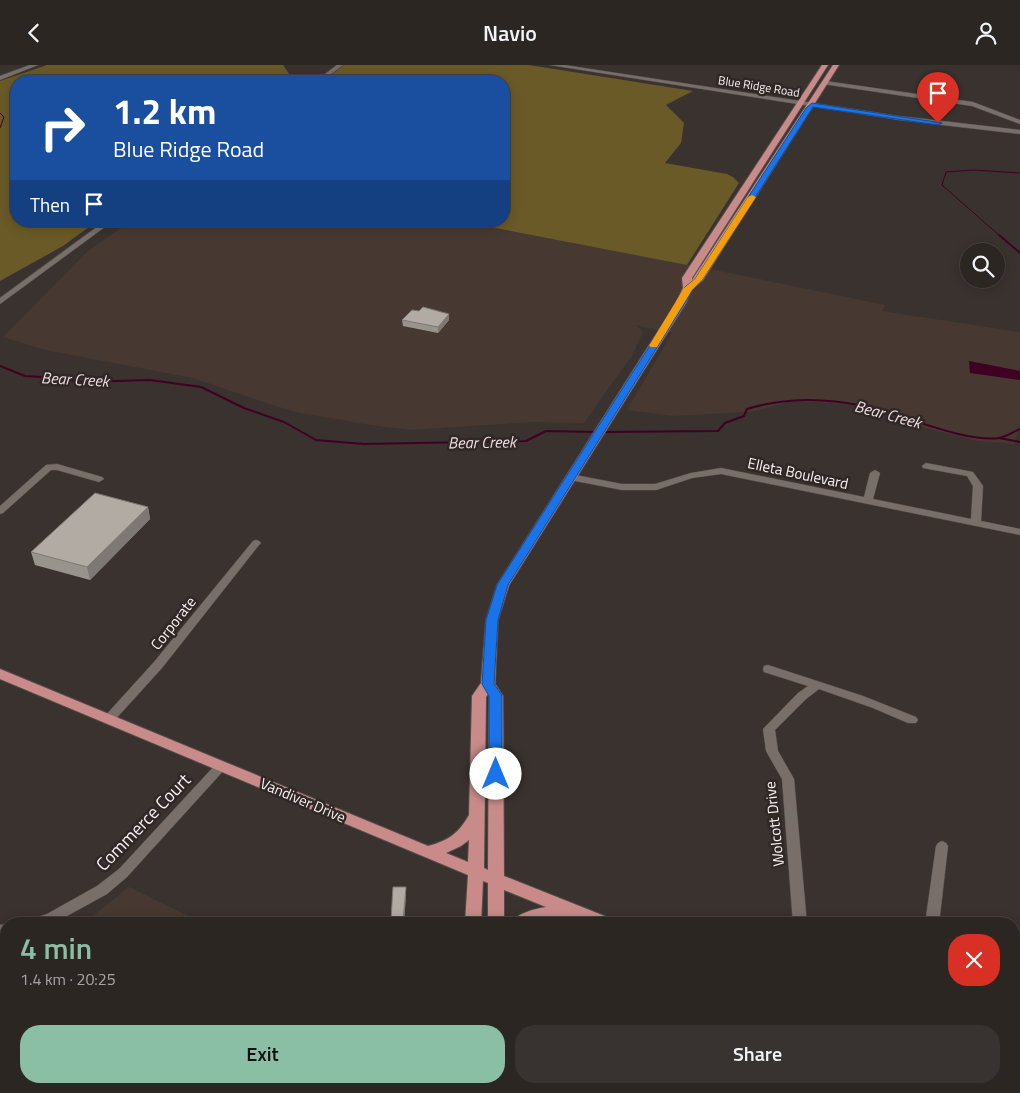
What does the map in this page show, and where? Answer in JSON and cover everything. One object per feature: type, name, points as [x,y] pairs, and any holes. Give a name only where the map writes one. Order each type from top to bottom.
[{"type":"main road","points":[[688,288],[687,278],[825,65]]},
{"type":"main road","points":[[473,917],[479,696],[488,684],[492,620],[502,585],[681,303],[688,288],[698,280],[836,65]]},
{"type":"main road","points":[[767,174],[766,167],[778,148],[776,142]]},
{"type":"main road","points":[[745,208],[743,203],[757,183],[755,174]]},
{"type":"main road","name":"Vandiver Drive","points":[[0,674],[426,852],[588,917]]},
{"type":"main road","points":[[488,684],[496,695],[496,917]]},
{"type":"main road","points":[[426,852],[445,849],[458,842],[467,833],[476,816]]},
{"type":"main road","points":[[529,917],[557,912],[583,915]]},
{"type":"street","points":[[0,78],[35,65]]},
{"type":"street","points":[[327,75],[340,65]]},
{"type":"street","name":"Blue Ridge Road","points":[[553,65],[914,120],[1020,132]]},
{"type":"street","points":[[825,83],[973,105],[1020,122]]},
{"type":"street","points":[[0,303],[102,227]]},
{"type":"street","points":[[926,466],[970,474],[978,487],[976,523]]},
{"type":"street","points":[[0,511],[48,467],[57,467],[99,479]]},
{"type":"street","name":"Elleta Boulevard","points":[[570,477],[622,487],[656,487],[692,476],[721,471],[1020,532]]},
{"type":"street","points":[[868,502],[874,473]]},
{"type":"street","name":"Corporate","points":[[109,719],[158,665],[256,543]]},
{"type":"street","points":[[768,669],[889,709],[912,720]]},
{"type":"street","name":"Wolcott Drive","points":[[799,917],[788,779],[772,751],[769,729],[802,695],[816,686]]},
{"type":"street","name":"Commerce Court","points":[[53,917],[102,890],[123,873],[222,766]]},
{"type":"street","points":[[933,917],[942,846]]},
{"type":"shaded area","points":[[47,65],[283,65],[290,75],[18,75]]},
{"type":"shaded area","points":[[344,65],[529,65],[693,91],[666,105],[684,123],[681,143],[665,163],[727,174],[739,183],[687,265],[490,227],[510,227],[510,75],[331,75]]},
{"type":"shaded area","points":[[10,78],[10,227],[89,227],[63,246],[0,281],[0,81]]},
{"type":"shaded area","points":[[122,227],[490,227],[885,305],[882,311],[1020,332],[1020,424],[1014,444],[977,441],[918,426],[861,406],[830,403],[793,401],[750,412],[673,416],[627,410],[672,333],[635,325],[643,332],[633,354],[584,423],[532,422],[410,430],[301,413],[193,378],[45,350],[3,337],[87,252]]},
{"type":"shaded area","points":[[969,361],[1020,371],[1020,380],[970,373]]},
{"type":"shaded area","points":[[129,887],[191,917],[90,917]]},
{"type":"building","points":[[423,307],[449,314],[438,327],[402,320],[412,310],[419,311]]},
{"type":"building","points":[[95,493],[148,507],[87,567],[31,552]]},
{"type":"building","points":[[393,887],[406,887],[403,917],[391,917]]},
{"type":"waterway","name":"Bear Creek","points":[[0,113],[4,117],[0,128]]},
{"type":"waterway","name":"Bear Creek","points":[[1000,236],[942,185],[946,172],[973,170],[1020,173]]},
{"type":"waterway","name":"Bear Creek","points":[[999,235],[1020,253]]},
{"type":"waterway","name":"Bear Creek","points":[[0,366],[25,376],[62,378],[80,382],[150,380],[201,387],[244,408],[284,422],[316,440],[364,444],[526,441],[546,431],[596,432]]},
{"type":"waterway","name":"Bear Creek","points":[[604,432],[718,431],[725,423],[744,416],[747,409],[777,402],[820,400],[865,406],[969,436],[999,438]]},
{"type":"waterway","name":"Bear Creek","points":[[999,438],[1020,429]]},
{"type":"waterway","points":[[999,438],[1020,442]]},
{"type":"slow traffic","points":[[654,346],[681,303],[688,288],[698,280],[752,197]]},
{"type":"route","points":[[496,774],[496,695],[488,684],[492,620],[502,585],[681,303],[688,288],[698,280],[812,105],[938,123]]}]
